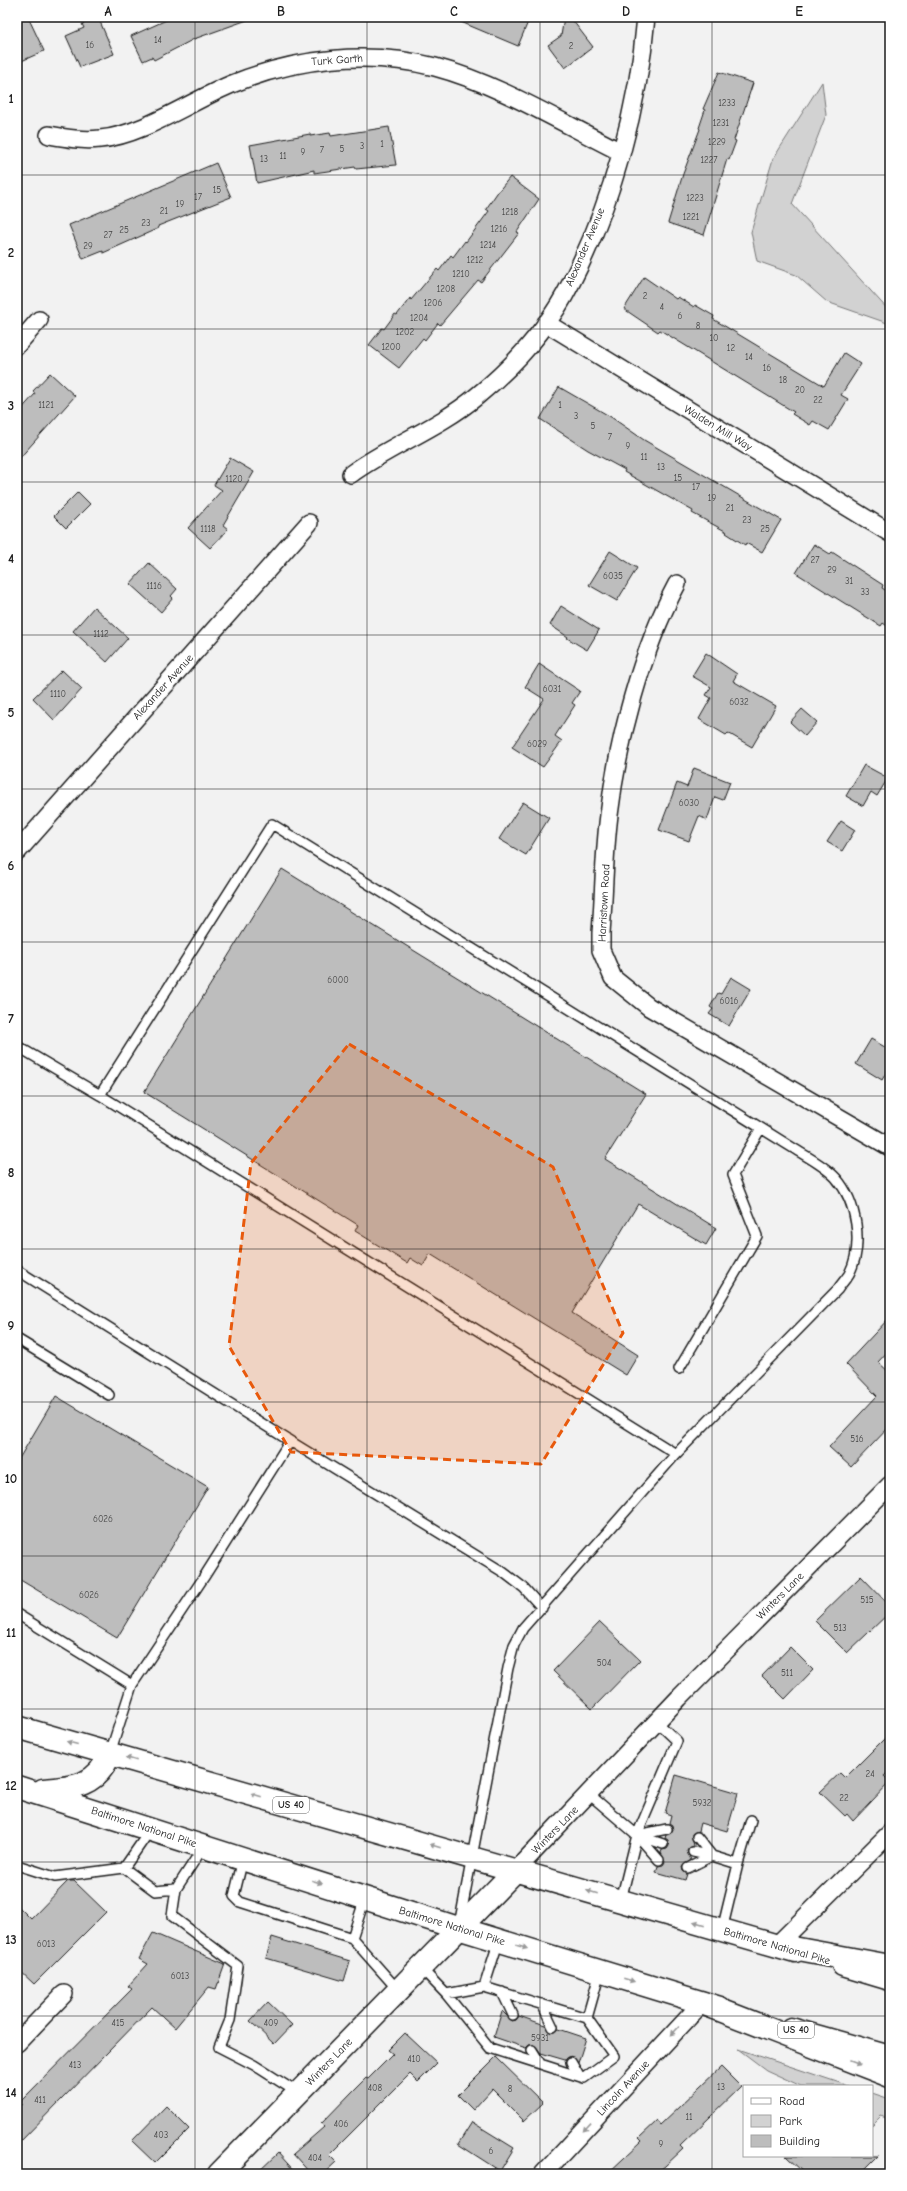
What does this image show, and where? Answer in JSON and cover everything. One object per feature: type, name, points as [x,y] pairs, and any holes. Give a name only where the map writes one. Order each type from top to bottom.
[{"type":"main road","name":"Baltimore National Pike","points":[[17,1727],[473,1857],[890,1979]]},
{"type":"main road","points":[[25,1789],[71,1788],[84,1784],[95,1776],[104,1766],[110,1753]]},
{"type":"main road","name":"Baltimore National Pike","points":[[25,1789],[600,1972],[890,2057]]},
{"type":"main road","name":"Winters Lane","points":[[219,2174],[516,1870]]},
{"type":"main road","points":[[777,1945],[890,1966]]},
{"type":"main road","points":[[702,2002],[890,2076]]},
{"type":"street","name":"Alexander Avenue","points":[[351,474],[377,456],[449,416],[476,398],[523,353],[546,323],[571,284],[588,246],[621,152],[634,106],[643,58],[646,17]]},
{"type":"street","name":"Turk Garth","points":[[49,135],[74,139],[102,139],[130,132],[232,84],[267,71],[314,61],[359,57],[407,62],[436,68],[469,79],[506,95],[621,152]]},
{"type":"street","points":[[17,345],[40,320]]},
{"type":"street","name":"Walden Mill Way","points":[[546,323],[890,533]]},
{"type":"street","name":"Alexander Avenue","points":[[17,852],[309,523]]},
{"type":"street","name":"Harristown Road","points":[[677,584],[660,620],[634,692],[616,763],[609,816],[601,933],[601,950],[605,962],[613,978],[649,1008],[890,1147]]},
{"type":"street","name":"Winters Lane","points":[[516,1870],[657,1722],[890,1484]]},
{"type":"street","points":[[777,1945],[890,1833]]},
{"type":"street","points":[[17,2043],[64,1994]]},
{"type":"street","name":"Lincoln Avenue","points":[[544,2174],[702,2002]]},
{"type":"lane","points":[[100,1095],[272,824],[825,1168],[836,1178],[854,1210],[857,1232],[856,1254],[849,1274],[838,1289],[676,1454],[523,1628],[514,1645],[508,1668],[473,1857],[458,1928]]},
{"type":"lane","points":[[17,1046],[100,1095],[676,1454]]},
{"type":"lane","points":[[679,1369],[757,1236],[733,1175],[761,1128]]},
{"type":"lane","points":[[17,1270],[503,1572],[524,1588],[542,1608]]},
{"type":"lane","points":[[17,1339],[109,1395]]},
{"type":"lane","points":[[110,1753],[132,1685],[204,1577],[290,1441]]},
{"type":"lane","points":[[17,1614],[132,1685]]},
{"type":"lane","points":[[621,1900],[637,1835],[677,1741],[657,1722]]},
{"type":"lane","points":[[589,1794],[637,1835],[659,1860]]},
{"type":"lane","points":[[722,1930],[738,1864],[751,1820]]},
{"type":"lane","points":[[124,1868],[151,1829]]},
{"type":"lane","points":[[637,1835],[667,1829]]},
{"type":"lane","points":[[637,1835],[663,1844]]},
{"type":"lane","points":[[697,1837],[712,1856]]},
{"type":"lane","points":[[204,1846],[176,1889],[172,1916],[238,1966],[230,2020],[219,2047],[254,2065],[298,2093]]},
{"type":"lane","points":[[693,1852],[738,1864]]},
{"type":"lane","points":[[688,1868],[712,1856]]},
{"type":"lane","points":[[243,1858],[234,1896],[240,1902],[352,1938],[398,1990]]},
{"type":"lane","points":[[17,1865],[55,1877],[124,1868],[155,1891],[176,1889]]},
{"type":"lane","points":[[352,1938],[365,1898]]},
{"type":"lane","points":[[484,1987],[499,1940]]},
{"type":"lane","points":[[420,1967],[446,1994],[490,2048],[584,2078],[614,2056],[587,2018],[484,1987],[446,1994]]},
{"type":"lane","points":[[587,2018],[600,1972]]},
{"type":"lane","points":[[502,1992],[513,2015]]},
{"type":"lane","points":[[542,2004],[553,2027]]},
{"type":"lane","points":[[532,2050],[540,2063]]},
{"type":"lane","points":[[571,2062],[579,2076]]},
{"type":"highlighted area","points":[[349,1044],[553,1167],[623,1333],[541,1464],[291,1452],[229,1346],[251,1163]]},
{"type":"green space","points":[[822,82],[826,115],[792,204],[890,312],[890,324],[827,302],[796,275],[757,261],[751,232],[773,159]]},
{"type":"green space","points":[[738,2049],[846,2085],[799,2085],[766,2070]]},
{"type":"green space","points":[[873,2093],[890,2099],[890,2120],[881,2116],[873,2124]]},
{"type":"building","points":[[17,17],[28,17],[44,51],[17,63]]},
{"type":"building","points":[[98,17],[114,54],[80,67],[66,36],[84,28],[82,24]]},
{"type":"building","points":[[173,17],[249,17],[250,19],[194,39],[154,60],[152,57],[143,61],[131,36]]},
{"type":"building","points":[[449,17],[530,17],[518,46]]},
{"type":"building","points":[[564,17],[570,17],[593,47],[565,68],[548,45],[561,36]]},
{"type":"building","points":[[719,72],[753,83],[734,140],[736,141],[729,160],[727,159],[704,235],[668,223],[683,174],[700,129],[699,128],[705,110],[703,109]]},
{"type":"building","points":[[389,127],[396,165],[356,169],[355,167],[314,173],[314,170],[257,183],[250,145],[310,134],[310,136],[330,133],[331,136]]},
{"type":"building","points":[[216,163],[231,197],[158,226],[159,228],[103,253],[103,251],[83,259],[69,225]]},
{"type":"building","points":[[510,177],[539,199],[517,232],[519,233],[481,282],[478,280],[440,325],[438,323],[425,340],[423,338],[399,368],[369,345],[382,328],[384,329],[395,314],[397,315],[410,298],[411,300],[437,269],[439,271],[451,255],[453,257],[465,241],[466,242],[489,211],[486,209]]},
{"type":"building","points":[[644,277],[676,299],[678,297],[694,307],[695,305],[714,316],[713,319],[824,386],[844,353],[861,364],[841,395],[848,399],[829,430],[813,421],[810,425],[792,414],[794,412],[660,330],[658,332],[624,309]]},
{"type":"building","points":[[50,373],[75,396],[17,461],[17,414],[35,394],[33,391]]},
{"type":"building","points":[[559,387],[611,417],[644,440],[781,520],[762,552],[746,543],[745,545],[726,533],[727,532],[692,513],[693,511],[624,472],[625,470],[588,450],[540,419]]},
{"type":"building","points":[[230,458],[254,472],[223,525],[228,529],[210,548],[188,528],[222,490],[214,485]]},
{"type":"building","points":[[78,492],[90,504],[66,528],[54,516]]},
{"type":"building","points":[[814,544],[830,554],[832,552],[883,585],[882,588],[890,593],[890,628],[883,623],[881,626],[796,573]]},
{"type":"building","points":[[610,551],[637,568],[617,601],[589,585]]},
{"type":"building","points":[[149,563],[177,589],[171,596],[173,598],[161,612],[130,584]]},
{"type":"building","points":[[561,606],[599,630],[587,650],[567,638],[568,637],[550,625]]},
{"type":"building","points":[[94,607],[128,638],[107,662],[73,631]]},
{"type":"building","points":[[706,653],[737,674],[733,681],[776,706],[752,747],[728,733],[726,735],[699,719],[711,698],[706,695],[711,687],[692,676]]},
{"type":"building","points":[[539,664],[580,691],[572,703],[575,705],[555,736],[562,741],[543,767],[512,747],[544,699],[525,687]]},
{"type":"building","points":[[62,670],[82,689],[54,720],[33,698]]},
{"type":"building","points":[[802,709],[817,722],[805,736],[790,722]]},
{"type":"building","points":[[864,765],[888,778],[877,796],[871,792],[863,806],[846,796]]},
{"type":"building","points":[[694,768],[730,782],[723,800],[715,797],[707,820],[699,816],[689,841],[659,830],[677,783],[687,787]]},
{"type":"building","points":[[523,802],[549,818],[526,855],[499,839]]},
{"type":"building","points":[[841,821],[855,830],[842,851],[827,842]]},
{"type":"building","points":[[282,869],[646,1094],[605,1159],[716,1228],[706,1245],[638,1204],[572,1313],[638,1355],[626,1375],[430,1254],[423,1266],[410,1258],[407,1263],[355,1231],[358,1225],[144,1092]]},
{"type":"building","points":[[731,977],[751,989],[729,1026],[709,1014],[713,1009],[710,1007],[718,993],[721,994]]},
{"type":"building","points":[[871,1039],[890,1050],[890,1066],[882,1080],[856,1064]]},
{"type":"building","points":[[890,1317],[890,1349],[878,1362],[890,1373],[890,1426],[851,1467],[829,1447],[877,1396],[846,1364]]},
{"type":"building","points":[[56,1396],[208,1487],[117,1638],[17,1578],[17,1462]]},
{"type":"building","points":[[861,1576],[890,1606],[890,1612],[847,1653],[815,1621]]},
{"type":"building","points":[[600,1622],[640,1660],[592,1709],[553,1671]]},
{"type":"building","points":[[790,1647],[813,1670],[785,1699],[762,1676]]},
{"type":"building","points":[[890,1733],[890,1770],[884,1776],[890,1782],[853,1821],[847,1814],[845,1816],[820,1792],[840,1773],[845,1778]]},
{"type":"building","points":[[676,1775],[738,1793],[727,1831],[700,1823],[698,1831],[692,1834],[694,1846],[689,1848],[687,1851],[691,1860],[682,1867],[683,1871],[687,1874],[685,1880],[656,1872],[658,1866],[663,1865],[665,1862],[661,1853],[662,1850],[667,1849],[669,1846],[668,1840],[665,1838],[666,1835],[673,1830],[672,1825],[669,1823],[671,1815],[665,1813]]},
{"type":"building","points":[[68,1881],[74,1881],[106,1912],[34,1984],[17,1968],[17,1905],[31,1919]]},
{"type":"building","points":[[153,1933],[225,1964],[216,1989],[209,1987],[175,2028],[152,2007],[17,2145],[17,2108],[22,2104],[20,2102],[132,1989],[128,1986],[148,1964],[139,1959]]},
{"type":"building","points":[[272,1937],[350,1961],[344,1981],[266,1958]]},
{"type":"building","points":[[268,2002],[292,2025],[274,2044],[250,2021]]},
{"type":"building","points":[[502,2011],[512,2021],[516,2020],[519,2016],[545,2025],[552,2033],[559,2029],[586,2038],[578,2063],[571,2056],[565,2060],[541,2053],[534,2045],[529,2045],[526,2048],[494,2037]]},
{"type":"building","points":[[405,2033],[437,2063],[418,2082],[410,2074],[329,2155],[336,2162],[323,2174],[311,2174],[293,2154],[324,2127],[321,2124],[366,2078],[368,2079],[393,2054],[388,2050]]},
{"type":"building","points":[[496,2057],[543,2103],[524,2121],[492,2089],[473,2110],[458,2095]]},
{"type":"building","points":[[721,2067],[741,2087],[680,2146],[683,2149],[665,2166],[655,2174],[607,2174],[642,2141],[639,2138],[657,2121],[660,2125]]},
{"type":"building","points":[[166,2106],[189,2129],[155,2163],[132,2141]]},
{"type":"building","points":[[472,2122],[514,2148],[500,2171],[458,2144]]},
{"type":"building","points":[[278,2153],[297,2174],[256,2174]]},
{"type":"building","points":[[878,2156],[860,2174],[805,2174],[787,2157]]}]
